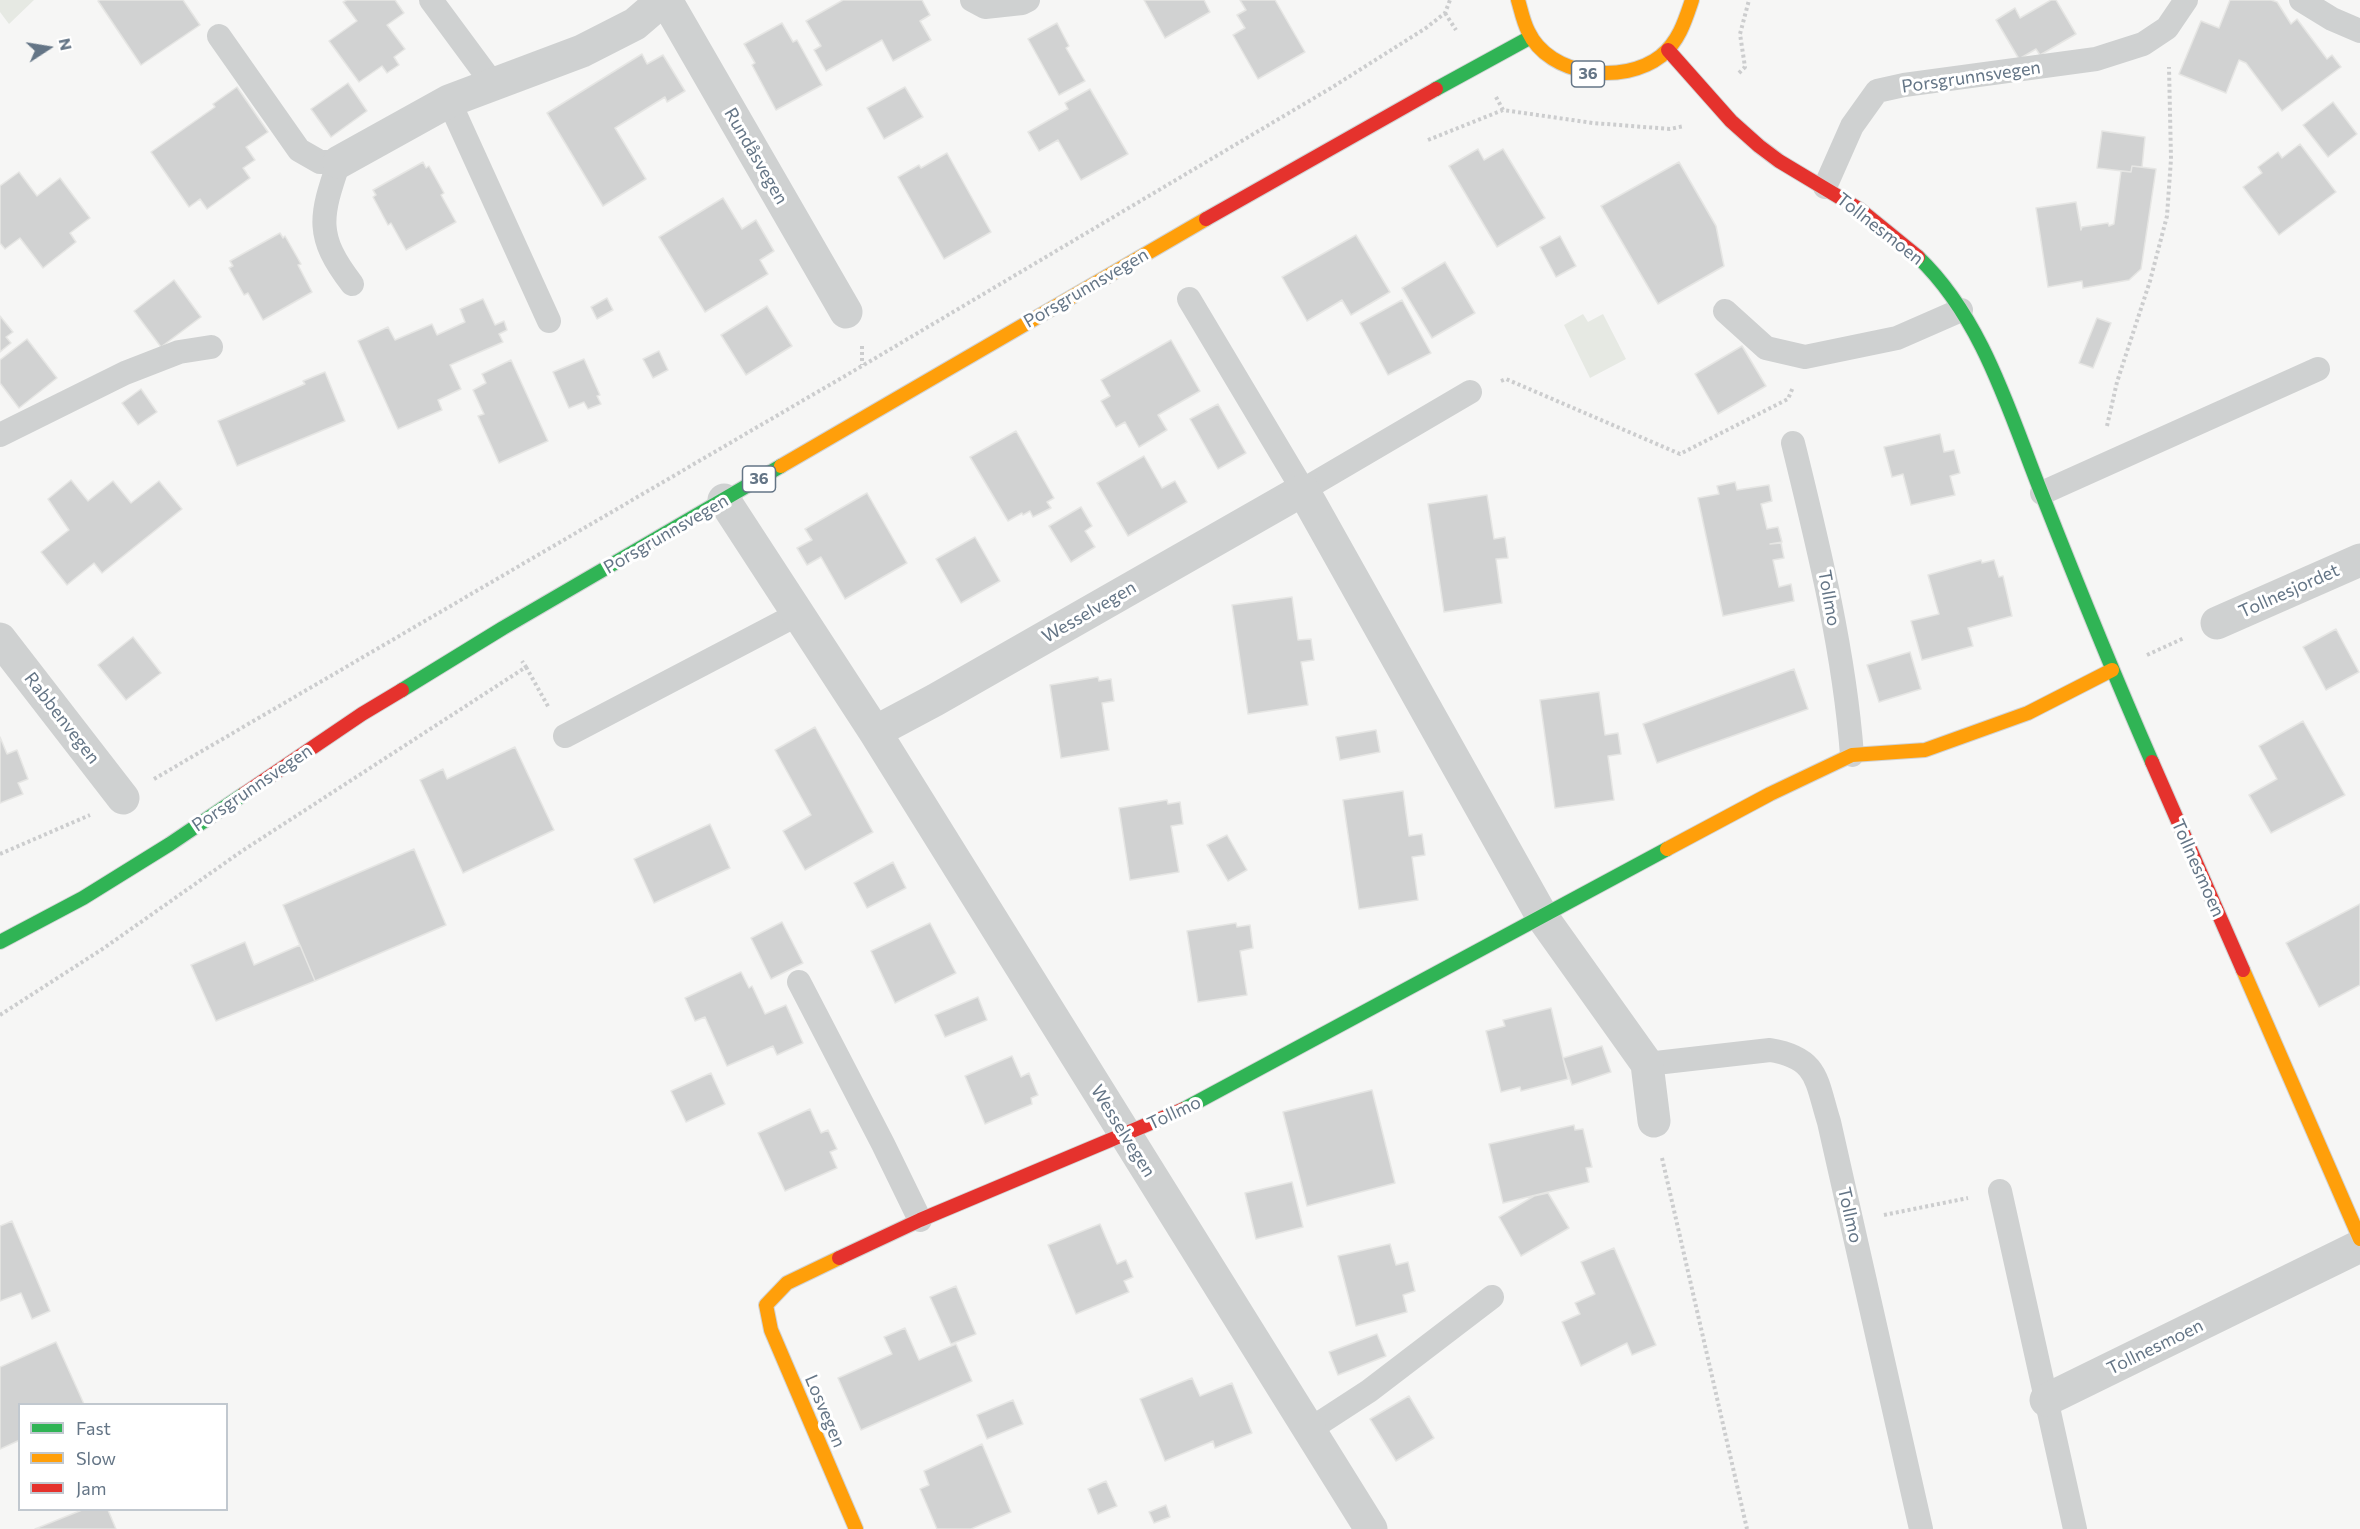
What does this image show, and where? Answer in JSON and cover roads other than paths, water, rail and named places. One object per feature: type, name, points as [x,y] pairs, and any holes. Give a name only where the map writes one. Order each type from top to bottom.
[{"type":"main road","name":"36","points":[[1518,0],[1519,11],[1531,37],[1549,56],[1571,70],[1596,76],[1622,74],[1647,66],[1668,50],[1682,32],[1691,10],[1692,0]]},
{"type":"main road","name":"Porsgrunnsvegen","points":[[0,942],[83,898],[170,844],[371,708],[503,628],[1162,244],[1477,65],[1531,37]]},
{"type":"main road","name":"Tollnesmoen","points":[[1668,50],[1739,129],[1773,157],[1825,187],[1885,230],[1920,259],[1950,293],[1961,310],[1992,369],[2112,670],[2360,1239]]},
{"type":"main road","name":"Tollmo","points":[[766,1305],[787,1283],[920,1220],[1185,1109],[1544,918],[1770,794],[1852,755],[1925,750],[2028,713],[2112,670]]},
{"type":"main road","name":"Losvegen","points":[[766,1305],[771,1330],[856,1529]]},
{"type":"street","name":"Rundåsvegen","points":[[339,162],[449,101],[582,51],[635,24],[664,0],[846,312]]},
{"type":"street","name":"Wesselvegen","points":[[875,732],[1303,490]]},
{"type":"street","points":[[1303,490],[1544,918],[1647,1064],[1654,1121]]},
{"type":"street","name":"Wesselvegen","points":[[724,500],[875,732],[1371,1529]]},
{"type":"street","name":"Tollnesjordet","points":[[2217,623],[2360,560]]},
{"type":"street","name":"Rabbenvegen","points":[[0,639],[123,798]]},
{"type":"street","name":"Tollnesmoen","points":[[2046,1400],[2360,1246]]},
{"type":"lane","points":[[431,0],[494,84]]},
{"type":"lane","points":[[972,0],[985,8],[1022,3],[1028,0]]},
{"type":"lane","name":"Porsgrunnsvegen","points":[[1825,187],[1852,126],[1877,91],[1904,85],[2096,59],[2143,44],[2167,28],[2186,0]]},
{"type":"lane","points":[[2301,0],[2332,19],[2360,31]]},
{"type":"lane","points":[[219,36],[299,150],[320,162],[339,162],[329,192],[324,222],[327,244],[331,253],[352,284]]},
{"type":"lane","points":[[449,101],[549,321]]},
{"type":"lane","points":[[1189,299],[1303,490],[1470,392]]},
{"type":"lane","points":[[1725,311],[1766,348],[1805,357],[1897,338],[1961,310]]},
{"type":"lane","points":[[0,435],[125,373],[180,352],[211,347]]},
{"type":"lane","points":[[2042,493],[2318,369]]},
{"type":"lane","name":"Tollmo","points":[[1793,442],[1827,582],[1849,720],[1852,755]]},
{"type":"lane","points":[[565,736],[798,614]]},
{"type":"lane","points":[[799,982],[920,1220]]},
{"type":"lane","name":"Tollmo","points":[[1647,1064],[1770,1050],[1802,1059],[1814,1071],[1829,1122],[1921,1529]]},
{"type":"lane","points":[[2000,1191],[2075,1529]]},
{"type":"lane","points":[[1309,1430],[1370,1391],[1492,1297]]}]
